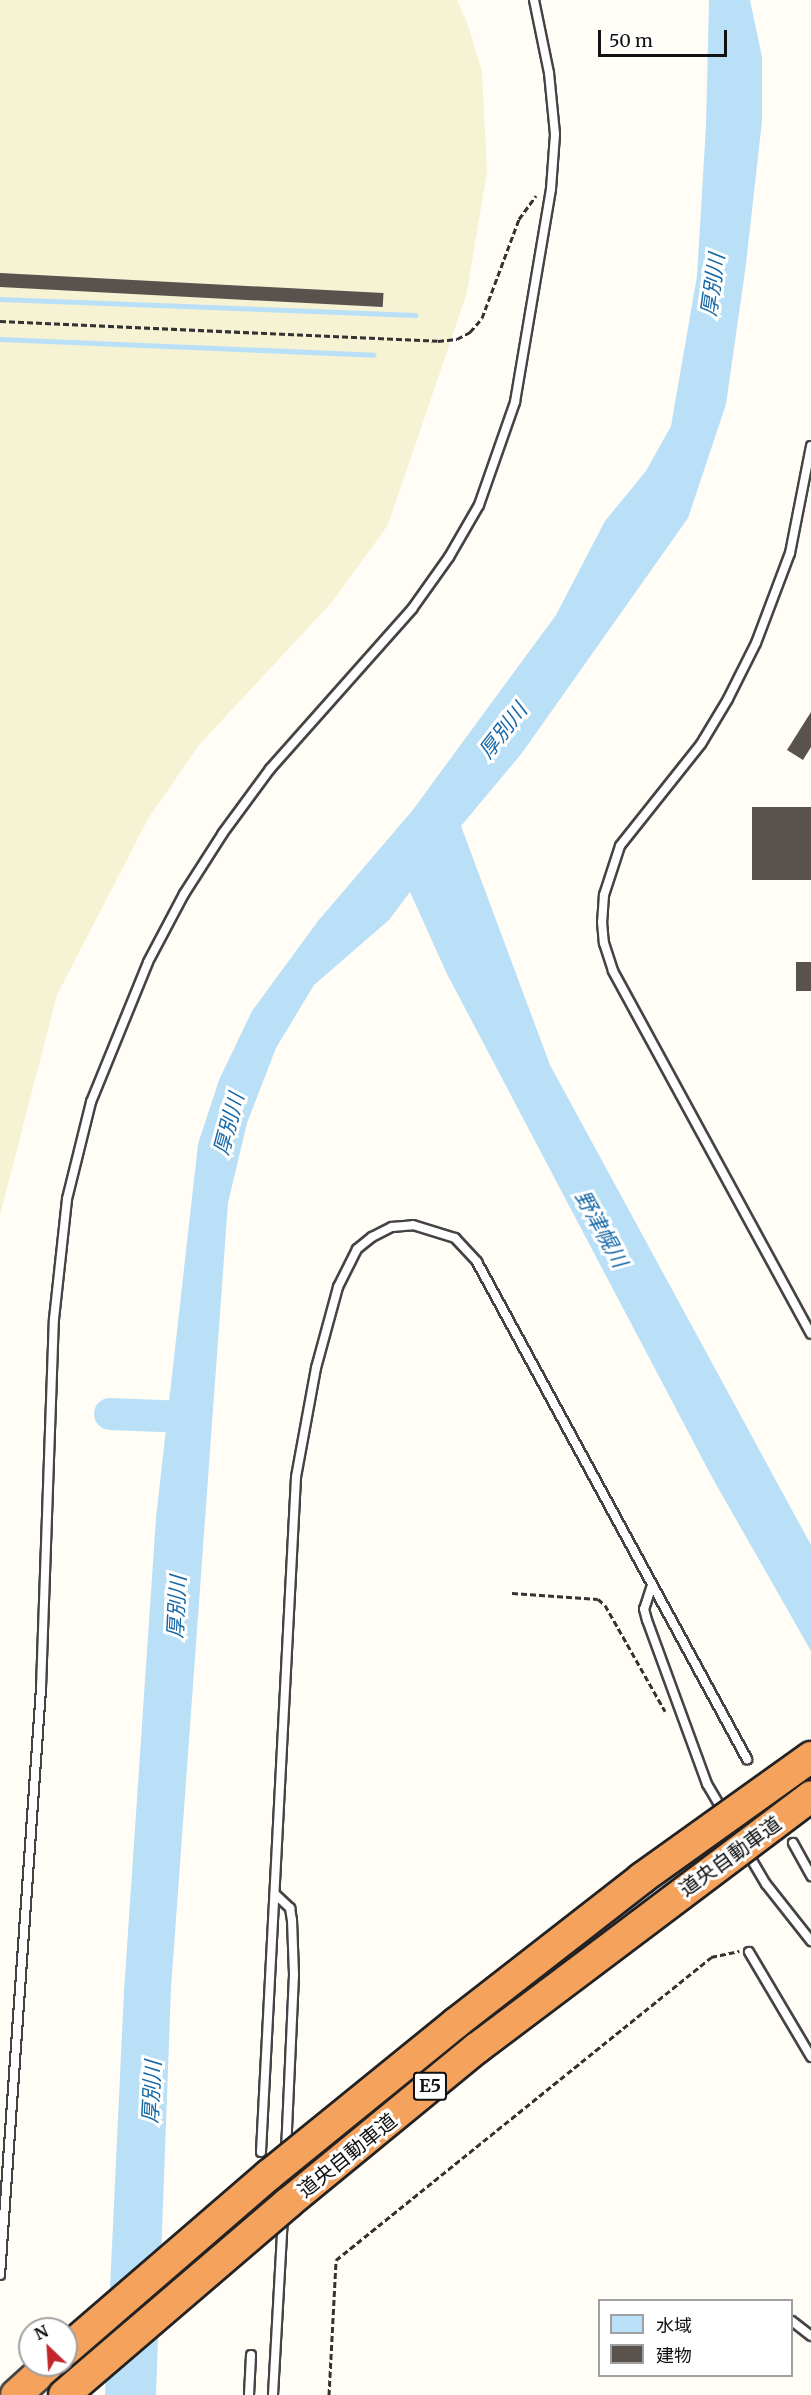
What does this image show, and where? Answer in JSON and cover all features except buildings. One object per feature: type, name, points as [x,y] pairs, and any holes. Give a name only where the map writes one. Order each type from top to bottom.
[{"type":"highway","name":"道央自動車道","points":[[78,2340],[269,2175],[456,2023],[642,1878],[811,1757]]},
{"type":"highway","name":"道央自動車道","points":[[64,2395],[288,2203],[477,2048],[811,1796]]},
{"type":"highway","points":[[16,2395],[36,2377]]},
{"type":"lane","points":[[0,2275],[41,1688],[54,1320],[67,1199],[91,1102],[148,962],[184,894],[270,769],[412,609],[449,557],[479,505],[515,402],[551,189],[555,134],[549,73],[534,0]]},
{"type":"lane","points":[[811,446],[790,553],[756,644],[729,699],[701,744],[620,846],[604,895],[602,922],[604,943],[613,971],[811,1334]]},
{"type":"lane","points":[[261,2152],[296,1477],[316,1368],[338,1287],[357,1249],[372,1237],[392,1227],[413,1225],[454,1238],[477,1262],[747,1760]]},
{"type":"lane","points":[[651,1585],[644,1609],[647,1620],[707,1784],[766,1884],[811,1941]]},
{"type":"lane","points":[[793,1843],[811,1876]]},
{"type":"lane","points":[[275,1894],[290,1908],[294,1975],[285,2175]]},
{"type":"lane","points":[[748,1952],[811,2057]]},
{"type":"lane","points":[[0,2187],[6,2177]]},
{"type":"lane","points":[[273,2395],[285,2187]]},
{"type":"lane","points":[[793,2322],[811,2336]]},
{"type":"lane","points":[[249,2395],[251,2355]]},
{"type":"path","points":[[0,321],[438,341],[457,339],[470,332],[482,318],[519,219],[533,198],[551,189]]},
{"type":"path","points":[[512,1593],[598,1599],[605,1605],[666,1712]]},
{"type":"path","points":[[329,2395],[336,2260],[711,1957],[734,1950],[748,1952]]},
{"type":"shaded area","points":[[0,0],[457,0],[467,22],[482,71],[487,172],[467,293],[388,525],[333,601],[199,745],[148,819],[57,995],[0,1215]]},
{"type":"water","points":[[709,0],[750,0],[762,57],[762,121],[746,264],[726,404],[688,518],[522,753],[461,826],[550,1065],[811,1545],[811,1651],[713,1479],[447,974],[410,892],[389,920],[314,985],[276,1048],[247,1123],[228,1203],[171,1988],[156,2395],[105,2395],[124,1991],[156,1518],[198,1144],[219,1080],[252,1011],[318,921],[412,811],[556,615],[605,521],[646,471],[671,426],[697,276],[706,126]]},
{"type":"waterway","points":[[0,299],[416,315]]},
{"type":"waterway","points":[[0,339],[374,355]]},
{"type":"waterway","points":[[110,1414],[186,1417]]},
{"type":"water label","name":"厚別川","points":[[713,285]]},
{"type":"water label","name":"厚別川","points":[[503,731]]},
{"type":"water label","name":"厚別川","points":[[229,1124]]},
{"type":"water label","name":"野津幌川","points":[[601,1229]]},
{"type":"water label","name":"厚別川","points":[[177,1607]]},
{"type":"water label","name":"厚別川","points":[[152,2092]]}]
